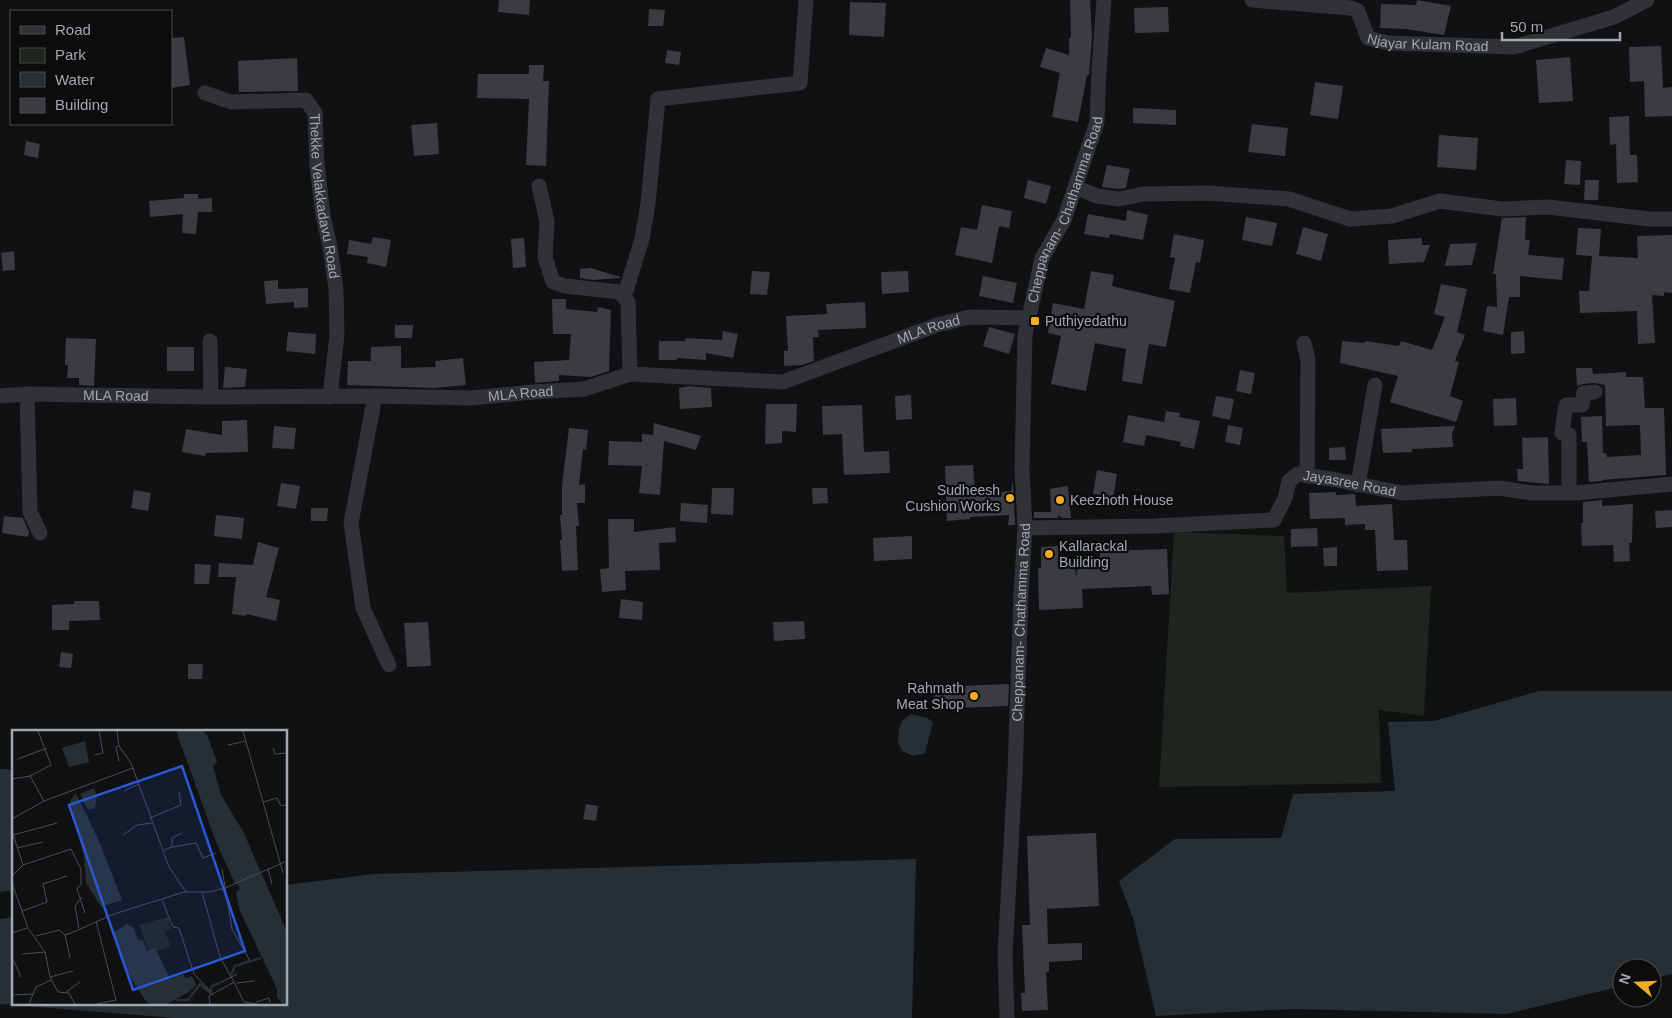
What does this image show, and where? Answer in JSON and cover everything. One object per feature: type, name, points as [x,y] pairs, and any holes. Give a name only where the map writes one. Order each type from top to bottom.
[{"type":"street","points":[[624,297],[642,239],[648,204],[658,99],[800,83],[806,0]]},
{"type":"street","name":"Cheppanam- Chathamma Road","points":[[1008,1018],[1005,953],[1015,774],[1020,593],[1025,528],[1022,468],[1025,335],[1042,258],[1064,220],[1097,122],[1104,0]]},
{"type":"street","name":"Njayar Kulam Road","points":[[1252,0],[1350,8],[1358,11],[1368,38],[1389,43],[1514,46],[1614,17],[1647,0]]},
{"type":"street","name":"Thekke Velakkadavu Road","points":[[205,93],[231,102],[306,100],[314,113],[317,165],[323,215],[336,289],[337,335],[330,397]]},
{"type":"street","points":[[539,186],[546,222],[545,256],[553,282],[565,286],[619,292],[628,302],[630,374]]},
{"type":"street","points":[[1075,187],[1098,196],[1119,199],[1143,194],[1208,193],[1289,199],[1350,219],[1392,216],[1440,201],[1502,209],[1548,207],[1649,219],[1672,219]]},
{"type":"street","name":"MLA Road","points":[[0,396],[27,394],[471,398],[584,389],[630,374],[783,382],[945,323],[969,317],[1028,318]]},
{"type":"street","points":[[210,341],[211,397]]},
{"type":"street","points":[[1304,343],[1308,360],[1307,476]]},
{"type":"street","points":[[1358,485],[1375,385]]},
{"type":"street","points":[[1569,493],[1569,435],[1562,433],[1566,404],[1582,405],[1584,393],[1595,392]]},
{"type":"street","points":[[27,394],[30,512],[40,533]]},
{"type":"street","points":[[375,396],[351,524],[363,608],[389,665]]},
{"type":"street","name":"Jayasree Road","points":[[1025,528],[1156,526],[1274,520],[1285,498],[1289,481],[1298,474],[1402,493],[1498,488],[1532,493],[1569,493],[1672,484]]},
{"type":"green space","points":[[1174,532],[1284,536],[1287,593],[1431,586],[1424,716],[1379,710],[1381,783],[1159,787]]},
{"type":"water","points":[[1539,691],[1672,691],[1672,974],[1662,976],[1662,958],[1612,958],[1612,988],[1507,1014],[1293,1009],[1156,1016],[1133,918],[1119,881],[1175,839],[1281,838],[1293,794],[1395,791],[1388,722],[1434,721]]},
{"type":"water","points":[[911,714],[927,718],[933,722],[925,753],[913,756],[902,751],[898,742],[902,721]]},
{"type":"water","points":[[0,769],[8,769],[12,771],[12,890],[0,892]]},
{"type":"water","points":[[916,859],[912,1018],[175,1018],[25,1006],[288,1006],[288,885],[374,874]]},
{"type":"water","points":[[12,917],[12,1005],[0,1004],[0,919]]},
{"type":"building","points":[[499,0],[530,0],[529,15],[498,12]]},
{"type":"building","points":[[1070,0],[1090,0],[1092,37],[1089,75],[1087,75],[1078,122],[1052,117],[1060,73],[1040,67],[1046,48],[1069,55],[1069,38],[1071,38]]},
{"type":"building","points":[[1417,0],[1451,6],[1444,35],[1406,29],[1380,28],[1381,4],[1416,5]]},
{"type":"building","points":[[850,2],[886,3],[884,37],[849,35]]},
{"type":"building","points":[[1168,7],[1169,32],[1135,33],[1134,8]]},
{"type":"building","points":[[649,9],[665,10],[663,26],[648,26]]},
{"type":"building","points":[[184,37],[190,85],[172,88],[172,38]]},
{"type":"building","points":[[1661,46],[1663,88],[1672,87],[1672,116],[1645,117],[1644,81],[1630,82],[1629,47]]},
{"type":"building","points":[[667,50],[681,52],[679,65],[665,63]]},
{"type":"building","points":[[1570,57],[1573,101],[1539,103],[1536,60]]},
{"type":"building","points":[[297,58],[298,91],[239,92],[238,61]]},
{"type":"building","points":[[529,65],[544,65],[543,81],[549,81],[546,166],[526,165],[529,99],[477,98],[478,74],[529,74]]},
{"type":"building","points":[[1315,82],[1343,86],[1338,119],[1310,115]]},
{"type":"building","points":[[1133,108],[1176,110],[1176,125],[1133,123]]},
{"type":"building","points":[[1629,116],[1630,155],[1637,155],[1638,182],[1617,183],[1616,144],[1610,145],[1609,117]]},
{"type":"building","points":[[437,123],[439,154],[414,156],[411,125]]},
{"type":"building","points":[[1252,124],[1288,128],[1285,156],[1248,152]]},
{"type":"building","points":[[1439,135],[1478,138],[1476,170],[1437,167]]},
{"type":"building","points":[[26,141],[40,144],[38,158],[24,155]]},
{"type":"building","points":[[1566,160],[1581,161],[1580,185],[1564,184]]},
{"type":"building","points":[[1107,165],[1130,169],[1126,188],[1102,187]]},
{"type":"building","points":[[1028,180],[1051,186],[1046,204],[1024,198]]},
{"type":"building","points":[[1585,180],[1599,180],[1598,200],[1584,200]]},
{"type":"building","points":[[184,194],[198,194],[198,199],[212,198],[212,212],[198,212],[196,234],[182,233],[183,214],[150,217],[149,201],[184,198]]},
{"type":"building","points":[[982,205],[1012,211],[1009,228],[999,226],[992,263],[955,255],[961,227],[977,230]]},
{"type":"building","points":[[1127,210],[1148,215],[1143,240],[1110,234],[1109,238],[1084,234],[1088,214],[1126,221]]},
{"type":"building","points":[[1246,217],[1277,223],[1272,246],[1242,240]]},
{"type":"building","points":[[1526,217],[1525,240],[1530,240],[1528,255],[1564,258],[1562,280],[1520,276],[1520,297],[1509,297],[1503,335],[1483,331],[1487,306],[1497,307],[1496,274],[1493,274],[1502,218]]},
{"type":"building","points":[[1303,227],[1328,234],[1321,261],[1296,254]]},
{"type":"building","points":[[1578,228],[1601,229],[1599,256],[1638,258],[1637,236],[1672,235],[1672,293],[1664,292],[1664,296],[1652,295],[1655,343],[1638,344],[1637,311],[1580,313],[1579,291],[1589,291],[1592,256],[1576,255]]},
{"type":"building","points":[[1174,234],[1204,240],[1200,263],[1196,262],[1190,293],[1169,289],[1175,258],[1170,257]]},
{"type":"building","points":[[373,237],[391,240],[386,267],[367,263],[368,257],[347,254],[349,240],[371,244]]},
{"type":"building","points":[[524,238],[526,267],[513,268],[511,239]]},
{"type":"building","points":[[1422,238],[1422,245],[1430,245],[1424,262],[1389,264],[1388,240]]},
{"type":"building","points":[[1477,243],[1472,265],[1445,266],[1450,244]]},
{"type":"building","points":[[14,251],[15,270],[3,271],[1,253]]},
{"type":"building","points":[[591,268],[620,278],[593,280],[580,278],[580,269]]},
{"type":"building","points":[[752,271],[770,272],[767,295],[750,294]]},
{"type":"building","points":[[908,271],[909,292],[882,294],[881,272]]},
{"type":"building","points":[[1091,271],[1114,275],[1112,286],[1175,301],[1166,347],[1149,344],[1142,384],[1122,381],[1126,349],[1095,343],[1086,391],[1051,384],[1061,336],[1048,333],[1053,303],[1084,309]]},
{"type":"building","points":[[983,276],[1017,283],[1013,303],[979,296]]},
{"type":"building","points":[[278,280],[278,289],[308,288],[308,307],[294,308],[294,302],[266,304],[264,281]]},
{"type":"building","points":[[1441,284],[1467,289],[1457,332],[1465,335],[1455,361],[1459,362],[1450,396],[1463,401],[1456,422],[1390,402],[1398,376],[1340,363],[1342,341],[1365,343],[1365,341],[1399,346],[1401,341],[1432,350],[1445,317],[1434,314]]},
{"type":"building","points":[[552,299],[566,299],[566,309],[597,312],[598,307],[611,310],[609,371],[591,377],[559,375],[559,381],[535,383],[534,362],[569,360],[571,334],[553,334]]},
{"type":"building","points":[[865,302],[866,328],[818,330],[819,337],[813,337],[814,361],[802,365],[784,366],[784,351],[788,351],[786,316],[827,314],[826,304]]},
{"type":"building","points":[[395,325],[413,325],[412,338],[395,338]]},
{"type":"building","points":[[989,327],[1015,334],[1009,354],[983,346]]},
{"type":"building","points":[[723,331],[738,334],[733,358],[706,353],[706,360],[677,358],[677,360],[659,360],[659,341],[685,341],[686,338],[722,340]]},
{"type":"building","points":[[1524,331],[1525,353],[1511,354],[1511,332]]},
{"type":"building","points":[[288,332],[316,334],[315,354],[286,351]]},
{"type":"building","points":[[66,338],[96,339],[94,386],[79,385],[79,378],[67,378],[68,365],[65,365]]},
{"type":"building","points":[[401,346],[401,368],[436,367],[435,361],[463,358],[466,385],[434,388],[347,385],[348,361],[371,361],[371,347]]},
{"type":"building","points":[[167,347],[194,347],[194,371],[167,371]]},
{"type":"building","points":[[225,367],[247,369],[245,387],[223,388]]},
{"type":"building","points":[[1576,368],[1592,368],[1593,374],[1626,372],[1626,377],[1643,377],[1645,408],[1664,408],[1666,475],[1589,482],[1587,442],[1582,442],[1581,417],[1602,416],[1603,453],[1606,453],[1607,457],[1641,455],[1640,427],[1639,425],[1606,426],[1605,385],[1594,383],[1577,386]]},
{"type":"building","points":[[1240,370],[1255,373],[1251,394],[1236,391]]},
{"type":"building","points":[[689,386],[711,388],[712,407],[680,409],[679,388]]},
{"type":"building","points":[[911,395],[912,419],[896,420],[895,396]]},
{"type":"building","points":[[1216,396],[1234,399],[1230,420],[1212,416]]},
{"type":"building","points":[[1516,398],[1517,425],[1494,426],[1493,399]]},
{"type":"building","points":[[766,404],[797,404],[796,432],[782,431],[782,443],[765,444]]},
{"type":"building","points":[[862,405],[864,452],[889,451],[890,473],[844,475],[842,434],[823,435],[822,406]]},
{"type":"building","points":[[1166,411],[1180,413],[1179,417],[1200,421],[1194,449],[1180,446],[1181,442],[1146,435],[1144,446],[1123,442],[1128,415],[1164,422]]},
{"type":"building","points":[[247,420],[248,452],[206,453],[205,456],[182,452],[186,429],[222,435],[222,421]]},
{"type":"building","points":[[654,423],[701,436],[696,450],[664,441],[660,495],[639,493],[642,466],[608,465],[609,441],[642,442],[642,434],[653,435]]},
{"type":"building","points":[[1228,425],[1243,428],[1240,445],[1225,442]]},
{"type":"building","points":[[274,426],[296,428],[294,449],[272,448]]},
{"type":"building","points":[[1455,426],[1452,433],[1453,447],[1412,449],[1412,452],[1383,453],[1381,429]]},
{"type":"building","points":[[569,428],[588,430],[586,450],[583,449],[579,485],[585,484],[585,503],[577,503],[579,526],[576,526],[578,570],[562,571],[560,515],[562,515],[562,485]]},
{"type":"building","points":[[1548,437],[1549,484],[1518,481],[1517,469],[1523,469],[1522,438]]},
{"type":"building","points":[[1345,447],[1346,460],[1329,460],[1329,448]]},
{"type":"building","points":[[973,465],[975,494],[1011,491],[1013,480],[1015,525],[1008,525],[1009,515],[970,517],[970,519],[947,521],[945,466]]},
{"type":"building","points":[[1097,470],[1117,474],[1113,498],[1093,494]]},
{"type":"building","points":[[281,483],[300,486],[296,509],[277,506]]},
{"type":"building","name":"Keezhoth House","points":[[1068,486],[1071,518],[1062,518],[1058,515],[1058,518],[1034,518],[1034,512],[1052,512],[1050,489]]},
{"type":"building","points":[[712,488],[734,488],[733,515],[711,514]]},
{"type":"building","points":[[812,488],[827,488],[828,503],[813,504]]},
{"type":"building","points":[[134,490],[151,493],[148,511],[131,508]]},
{"type":"building","points":[[1336,492],[1336,495],[1355,494],[1356,506],[1392,504],[1394,540],[1407,540],[1408,570],[1377,571],[1375,530],[1365,530],[1365,524],[1345,525],[1345,518],[1310,519],[1309,493]]},
{"type":"building","points":[[1602,500],[1602,506],[1633,504],[1632,543],[1629,543],[1630,561],[1614,562],[1613,545],[1582,546],[1581,523],[1583,523],[1583,502]]},
{"type":"building","points":[[681,503],[708,505],[707,523],[680,521]]},
{"type":"building","points":[[311,508],[328,508],[327,521],[311,521]]},
{"type":"building","points":[[1672,510],[1672,527],[1656,528],[1655,511]]},
{"type":"building","points":[[216,515],[244,518],[242,539],[214,536]]},
{"type":"building","points":[[4,516],[23,518],[29,532],[28,537],[2,533]]},
{"type":"building","points":[[608,519],[634,519],[634,532],[675,527],[676,542],[659,543],[660,570],[625,571],[626,590],[602,592],[600,569],[609,568]]},
{"type":"building","points":[[1317,528],[1318,546],[1291,547],[1291,529]]},
{"type":"building","points":[[912,536],[912,559],[874,561],[873,538]]},
{"type":"building","points":[[258,542],[279,548],[266,597],[280,600],[276,621],[246,614],[246,616],[232,614],[236,577],[218,577],[219,563],[253,565]]},
{"type":"building","points":[[1058,546],[1058,567],[1075,566],[1076,577],[1078,566],[1100,565],[1100,551],[1167,549],[1169,594],[1152,595],[1151,586],[1082,589],[1083,608],[1039,610],[1038,568],[1041,568],[1041,547]]},
{"type":"building","points":[[1337,547],[1337,566],[1324,566],[1323,548]]},
{"type":"building","points":[[195,564],[211,565],[209,584],[194,584]]},
{"type":"building","points":[[621,599],[643,602],[642,620],[619,618]]},
{"type":"building","points":[[74,601],[99,601],[100,620],[69,621],[69,630],[52,630],[52,605],[74,604]]},
{"type":"building","points":[[804,621],[805,639],[774,641],[773,622]]},
{"type":"building","points":[[428,622],[431,666],[407,667],[404,623]]},
{"type":"building","points":[[61,652],[73,654],[71,668],[59,667]]},
{"type":"building","points":[[188,664],[203,664],[202,679],[188,679]]},
{"type":"building","name":"Rahmath Meat Shop","points":[[1009,684],[1008,706],[935,709],[934,687]]},
{"type":"building","points":[[586,804],[598,806],[596,821],[583,819]]},
{"type":"building","points":[[1096,833],[1099,906],[1047,909],[1048,944],[1082,943],[1082,960],[1049,962],[1049,972],[1046,972],[1048,1010],[1022,1011],[1021,993],[1025,993],[1022,925],[1030,925],[1027,836]]},
{"type":"place","name":"Puthiyedathu","points":[[1035,321]]},
{"type":"place","name":"Sudheesh Cushion Works","points":[[1010,498]]},
{"type":"place","name":"Keezhoth House","points":[[1060,500]]},
{"type":"place","name":"Kallarackal Building","points":[[1049,554]]},
{"type":"place","name":"Rahmath Meat Shop","points":[[974,696]]}]
